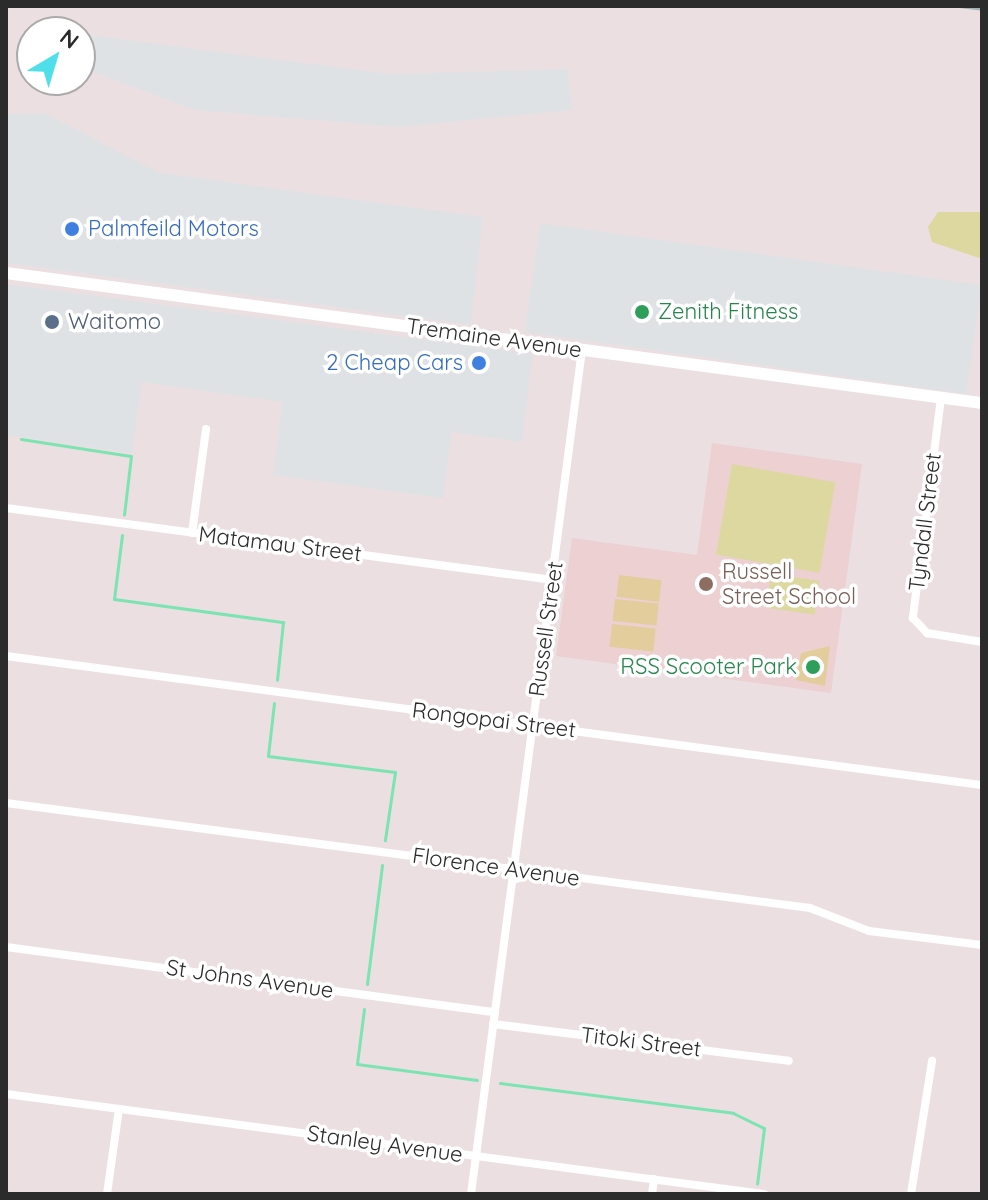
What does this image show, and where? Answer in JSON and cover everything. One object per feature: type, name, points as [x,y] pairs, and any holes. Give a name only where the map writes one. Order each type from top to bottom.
[{"type":"main road","name":"Tremaine Avenue","points":[[6,273],[982,403]]},
{"type":"street","name":"Russell Street","points":[[471,1194],[582,350]]},
{"type":"street","name":"Tyndall Street","points":[[941,398],[913,618],[927,633],[982,642]]},
{"type":"street","points":[[192,533],[206,429]]},
{"type":"street","name":"Matamau Street","points":[[6,508],[553,580]]},
{"type":"street","name":"Rongopai Street","points":[[6,656],[982,785]]},
{"type":"street","name":"Florence Avenue","points":[[6,803],[810,908],[869,931],[982,945]]},
{"type":"street","name":"St Johns Avenue","points":[[6,947],[495,1012]]},
{"type":"street","name":"Titoki Street","points":[[493,1024],[789,1061]]},
{"type":"street","points":[[911,1194],[932,1061]]},
{"type":"street","name":"Stanley Avenue","points":[[6,1094],[764,1194]]},
{"type":"street","points":[[107,1194],[119,1109]]},
{"type":"street","points":[[652,1194],[654,1179]]},
{"type":"shaded area","points":[[96,36],[390,74],[568,69],[572,110],[399,127],[195,110],[96,73]]},
{"type":"shaded area","points":[[44,113],[161,173],[483,217],[471,325],[6,263],[6,114]]},
{"type":"shaded area","points":[[938,212],[982,212],[982,259],[932,242],[928,227]]},
{"type":"shaded area","points":[[540,223],[982,285],[966,394],[525,332]]},
{"type":"shaded area","points":[[6,284],[533,354],[522,442],[452,432],[443,498],[273,475],[282,402],[142,382],[132,453],[6,435]]},
{"type":"shaded area","name":"Russell Street School","points":[[712,443],[862,464],[831,693],[556,656],[572,538],[697,555]]},
{"type":"shaded area","points":[[732,464],[835,482],[819,573],[716,555]]},
{"type":"shaded area","points":[[771,574],[820,581],[815,614],[766,608]]},
{"type":"shaded area","points":[[619,575],[662,580],[659,602],[616,597]]},
{"type":"shaded area","points":[[615,599],[659,604],[656,625],[613,621]]},
{"type":"shaded area","points":[[612,624],[656,629],[653,651],[610,647]]},
{"type":"shaded area","name":"RSS Scooter Park","points":[[830,646],[825,686],[796,680],[801,653]]},
{"type":"waterway","points":[[21,439],[131,456],[124,515]]},
{"type":"waterway","points":[[122,535],[114,599],[283,622],[277,680]]},
{"type":"waterway","points":[[274,703],[268,756],[395,772],[385,840]]},
{"type":"waterway","points":[[367,984],[382,865]]},
{"type":"waterway","points":[[364,1009],[357,1064],[477,1080]]},
{"type":"waterway","points":[[500,1083],[733,1113],[764,1128],[757,1184]]},
{"type":"railway","points":[[959,6],[982,9]]},
{"type":"place","name":"Palmfeild Motors","points":[[72,229]]},
{"type":"place","name":"Zenith Fitness","points":[[642,312]]},
{"type":"place","name":"Waitomo","points":[[52,322]]},
{"type":"place","name":"2 Cheap Cars","points":[[479,363]]},
{"type":"place","name":"Russell Street School","points":[[706,584]]},
{"type":"place","name":"RSS Scooter Park","points":[[813,667]]}]
